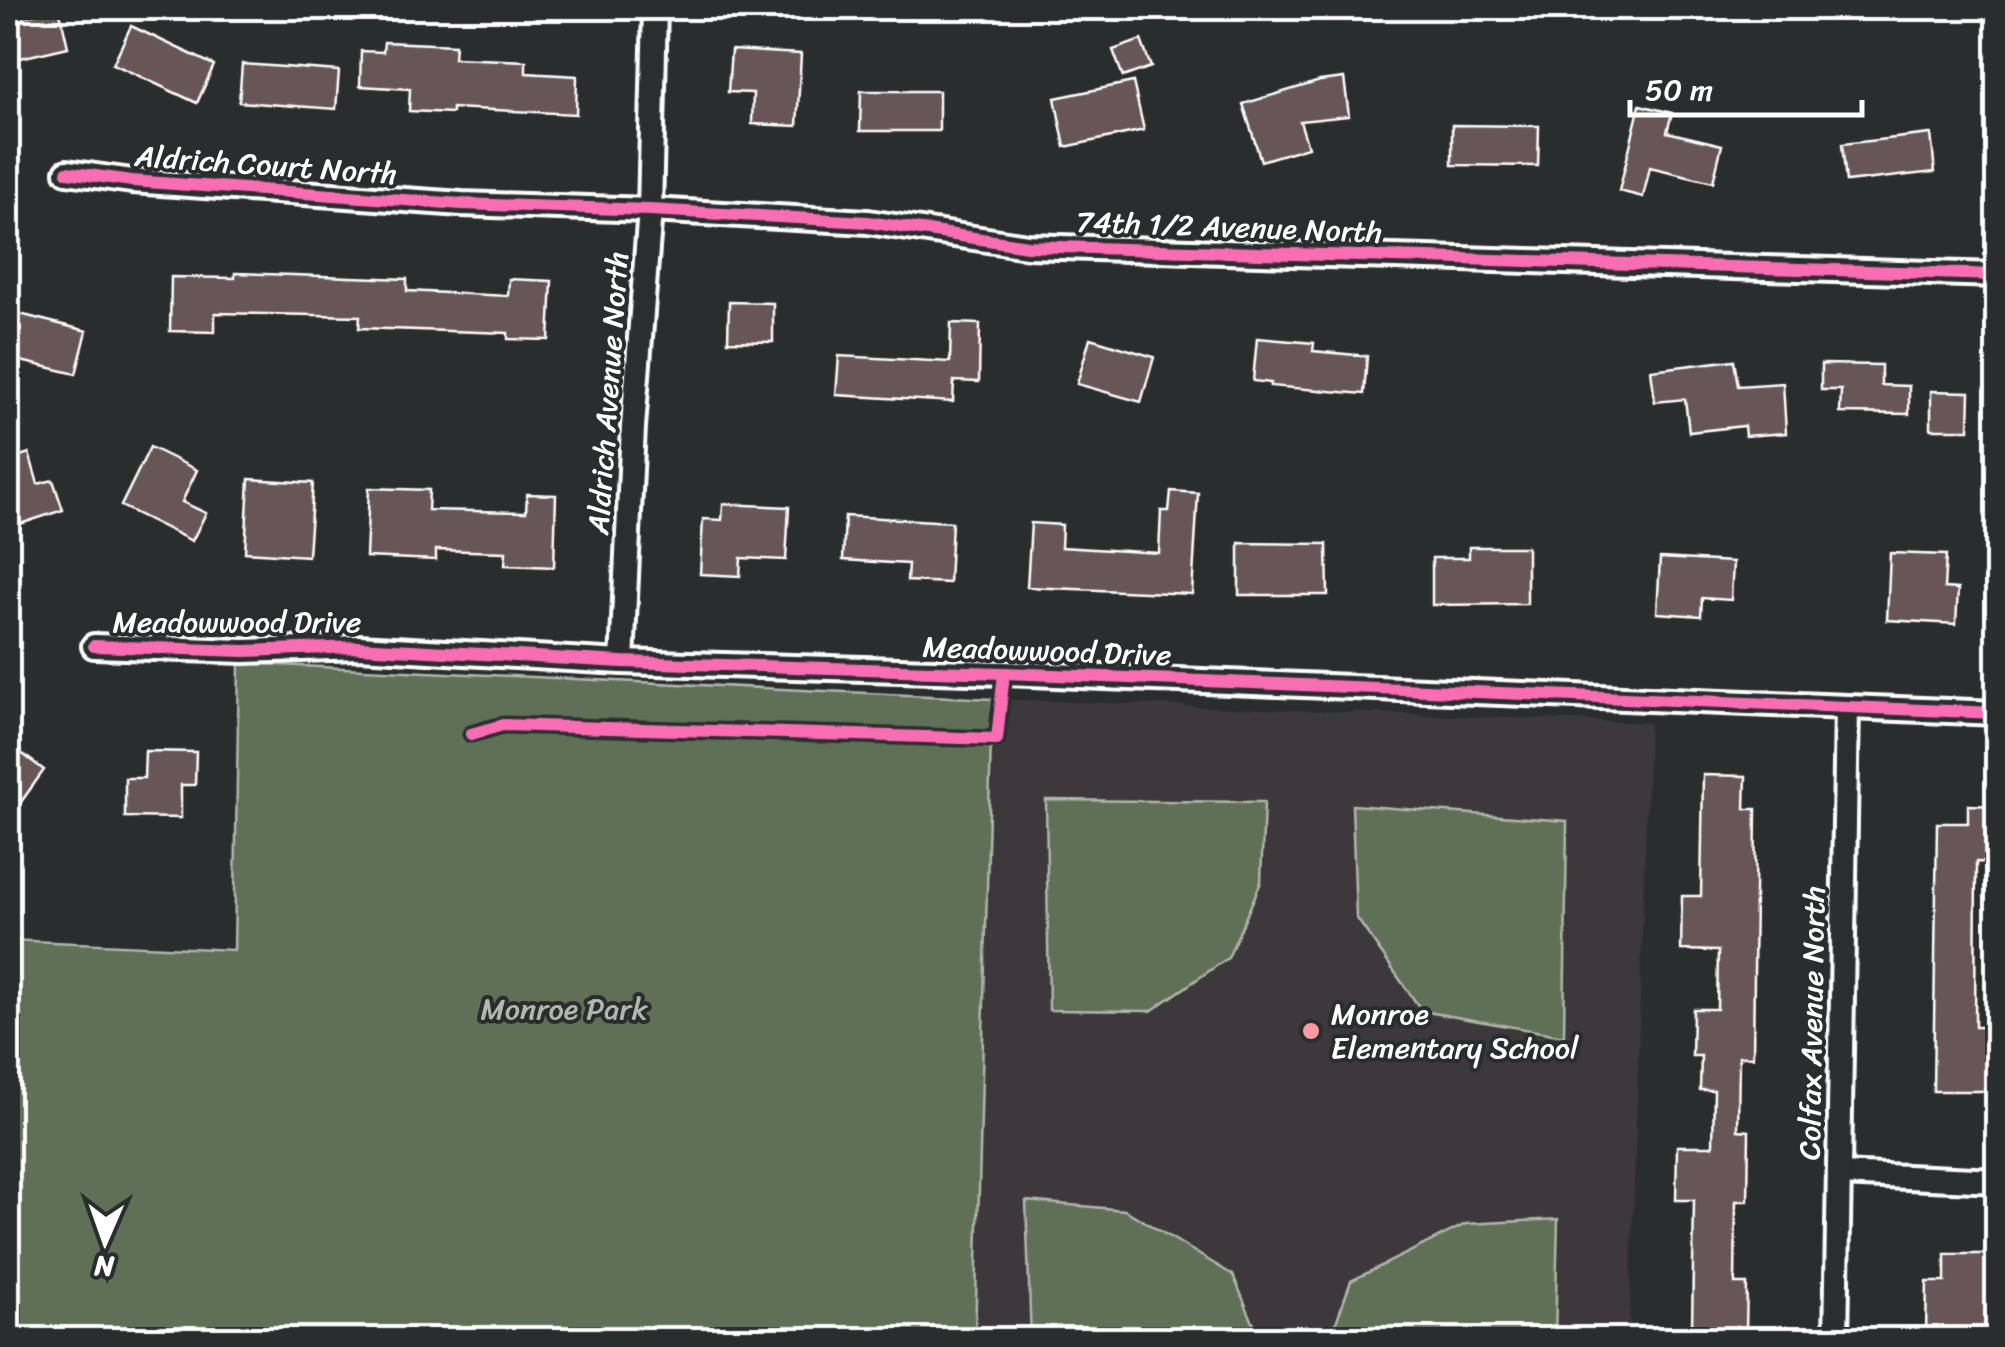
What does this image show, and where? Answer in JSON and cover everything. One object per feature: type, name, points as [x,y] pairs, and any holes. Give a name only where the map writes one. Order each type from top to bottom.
[{"type":"street","name":"Aldrich Avenue North","points":[[622,662],[633,427],[650,210],[655,8]]},
{"type":"street","name":"Aldrich Court North","points":[[66,172],[132,182],[462,204]]},
{"type":"street","name":"74th 1/2 Avenue North","points":[[462,204],[868,222],[1026,246],[1998,275]]},
{"type":"street","name":"Meadowwood Drive","points":[[94,646],[244,651],[359,647],[622,662],[981,672],[1998,713]]},
{"type":"street","name":"Colfax Avenue North","points":[[1836,1340],[1847,707]]},
{"type":"street","points":[[1839,1174],[1998,1182]]},
{"type":"shaded area","name":"Monroe Elementary School","points":[[992,699],[1649,723],[1629,1339],[975,1340]]},
{"type":"green space","name":"Monroe Park","points":[[239,663],[992,699],[975,1339],[8,1339],[8,940],[234,950]]},
{"type":"green space","points":[[1046,800],[1264,802],[1261,882],[1228,958],[1151,1011],[1049,1010]]},
{"type":"green space","points":[[1352,805],[1567,821],[1564,1036],[1422,1011],[1356,917]]},
{"type":"green space","points":[[1026,1201],[1125,1210],[1233,1275],[1260,1339],[1031,1339]]},
{"type":"green space","points":[[1558,1219],[1555,1339],[1330,1339],[1351,1281],[1466,1224]]},
{"type":"building","points":[[59,8],[68,47],[8,61],[8,20]]},
{"type":"building","points":[[131,26],[214,65],[197,103],[113,64]]},
{"type":"building","points":[[1141,40],[1151,67],[1123,77],[1113,50]]},
{"type":"building","points":[[384,42],[455,45],[454,58],[526,61],[526,73],[577,76],[576,114],[452,108],[452,113],[409,111],[410,89],[360,86],[361,51],[383,52]]},
{"type":"building","points":[[731,50],[801,54],[797,126],[752,124],[753,93],[728,92]]},
{"type":"building","points":[[242,64],[339,71],[336,109],[239,102]]},
{"type":"building","points":[[1344,78],[1349,116],[1300,121],[1308,147],[1261,161],[1243,104],[1320,81]]},
{"type":"building","points":[[1133,82],[1144,130],[1065,147],[1055,98]]},
{"type":"building","points":[[861,91],[939,91],[939,131],[860,131]]},
{"type":"building","points":[[1640,105],[1672,113],[1667,132],[1722,145],[1713,182],[1650,167],[1643,197],[1619,191]]},
{"type":"building","points":[[1452,125],[1539,126],[1538,166],[1452,165]]},
{"type":"building","points":[[1931,134],[1935,172],[1846,182],[1842,144]]},
{"type":"building","points":[[235,273],[407,279],[407,291],[508,296],[509,279],[552,281],[549,340],[508,339],[508,333],[359,328],[360,316],[215,313],[215,332],[170,331],[171,277],[235,278]]},
{"type":"building","points":[[729,302],[773,303],[773,342],[728,341]]},
{"type":"building","points":[[8,311],[87,331],[76,374],[8,358]]},
{"type":"building","points":[[951,323],[980,324],[979,382],[954,381],[953,402],[836,395],[839,356],[950,362]]},
{"type":"building","points":[[1090,338],[1154,357],[1141,402],[1077,384]]},
{"type":"building","points":[[1257,338],[1314,343],[1313,351],[1367,356],[1364,394],[1253,381]]},
{"type":"building","points":[[1734,360],[1738,386],[1783,383],[1786,433],[1745,436],[1744,426],[1689,432],[1685,399],[1655,402],[1651,370]]},
{"type":"building","points":[[1821,364],[1881,365],[1881,385],[1909,386],[1909,414],[1840,413],[1841,390],[1821,390]]},
{"type":"building","points":[[1931,391],[1970,392],[1969,429],[1931,429]]},
{"type":"building","points":[[150,447],[197,470],[182,502],[206,513],[192,541],[121,506]]},
{"type":"building","points":[[29,453],[38,484],[53,480],[63,510],[8,528],[8,460]]},
{"type":"building","points":[[249,479],[313,483],[308,556],[245,552]]},
{"type":"building","points":[[369,488],[429,490],[428,510],[526,512],[527,494],[556,495],[554,567],[505,565],[506,552],[436,550],[436,560],[366,557]]},
{"type":"building","points":[[1171,491],[1198,493],[1192,594],[1027,587],[1031,523],[1062,525],[1061,547],[1159,553],[1161,511],[1169,511]]},
{"type":"building","points":[[723,504],[789,507],[786,560],[741,558],[740,576],[700,574],[703,519],[722,520]]},
{"type":"building","points":[[845,516],[952,522],[949,583],[907,581],[908,564],[843,560]]},
{"type":"building","points":[[1239,543],[1327,544],[1328,595],[1239,595]]},
{"type":"building","points":[[1469,547],[1527,547],[1527,604],[1432,605],[1432,558],[1469,558]]},
{"type":"building","points":[[1890,553],[1946,555],[1944,588],[1958,589],[1956,624],[1887,620]]},
{"type":"building","points":[[1660,558],[1733,562],[1731,600],[1702,598],[1701,616],[1657,613]]},
{"type":"building","points":[[8,743],[44,770],[8,820]]},
{"type":"building","points":[[145,751],[196,752],[195,785],[181,785],[181,818],[125,817],[125,778],[144,778]]},
{"type":"building","points":[[1703,775],[1746,776],[1745,809],[1756,809],[1753,1057],[1739,1056],[1738,1130],[1749,1131],[1748,1201],[1736,1201],[1735,1284],[1747,1284],[1746,1330],[1692,1329],[1694,1200],[1676,1200],[1677,1146],[1713,1146],[1714,1090],[1700,1090],[1701,1056],[1692,1056],[1693,1009],[1717,1009],[1718,951],[1681,950],[1682,896],[1701,896]]},
{"type":"building","points":[[1968,805],[1998,806],[1998,863],[1976,862],[1975,1027],[1998,1027],[1998,1091],[1933,1091],[1937,823],[1968,823]]},
{"type":"building","points":[[1945,1254],[1993,1254],[1992,1333],[1926,1333],[1927,1282],[1945,1282]]},
{"type":"cycle path","points":[[67,172],[132,181],[462,204],[868,222],[1027,246],[1998,275]]},
{"type":"cycle path","points":[[94,646],[244,651],[359,647],[622,662],[1004,673],[1998,713]]},
{"type":"cycle path","points":[[471,734],[503,725],[997,739],[1004,673]]},
{"type":"place","name":"Monroe Elementary School","points":[[1311,1031]]}]
